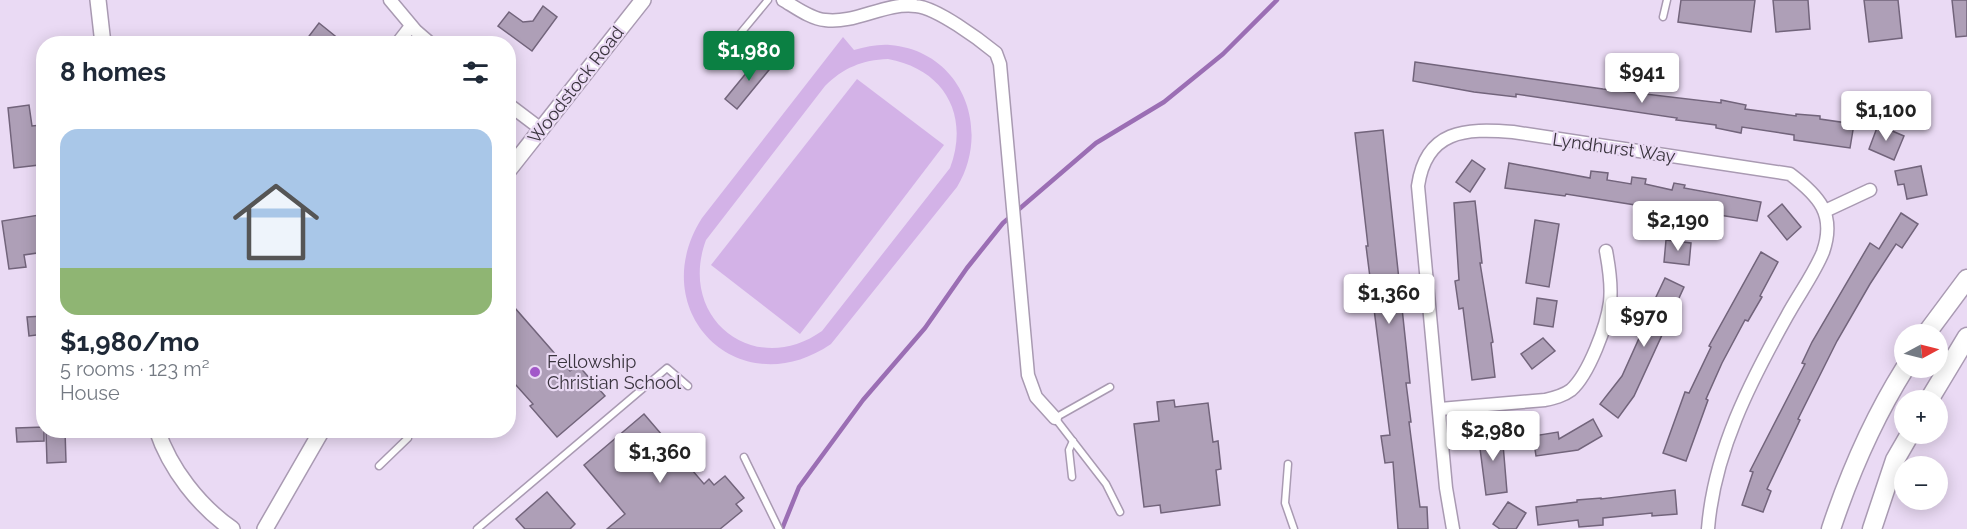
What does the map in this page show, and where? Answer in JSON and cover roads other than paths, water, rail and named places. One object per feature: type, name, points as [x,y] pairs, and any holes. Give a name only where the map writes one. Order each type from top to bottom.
[{"type":"main road","points":[[1933,324],[1967,279]]},
{"type":"main road","points":[[1935,390],[1967,337]]},
{"type":"main road","points":[[1831,529],[1859,450],[1899,378]]},
{"type":"main road","points":[[1872,529],[1895,460],[1904,444]]},
{"type":"street","points":[[98,0],[102,36]]},
{"type":"street","points":[[390,0],[411,26],[423,36]]},
{"type":"street","name":"Woodstock Road","points":[[516,161],[643,0]]},
{"type":"street","points":[[783,0],[824,20],[838,20],[902,5],[920,6],[996,52],[1000,64],[1028,375],[1036,397],[1055,418]]},
{"type":"street","points":[[403,36],[411,26]]},
{"type":"street","points":[[516,110],[541,129]]},
{"type":"street","name":"Lyndhurst Way","points":[[1453,529],[1446,488],[1418,186],[1424,162],[1432,150],[1444,139],[1467,130],[1513,132],[1790,174],[1810,190],[1826,211]]},
{"type":"street","points":[[1708,529],[1710,503],[1720,460],[1756,372],[1824,252],[1828,233],[1826,211],[1870,190]]},
{"type":"street","points":[[1440,409],[1545,400],[1569,391],[1584,372],[1606,322],[1611,288],[1606,251]]},
{"type":"street","points":[[161,438],[170,459],[189,487],[207,509],[232,529]]},
{"type":"street","points":[[265,529],[317,438]]},
{"type":"lane","points":[[739,35],[768,0]]},
{"type":"lane","points":[[1663,17],[1667,0]]},
{"type":"lane","points":[[477,529],[668,368],[688,386]]},
{"type":"lane","points":[[1110,387],[1055,418],[1106,484],[1120,512]]},
{"type":"lane","points":[[379,466],[408,438]]},
{"type":"lane","points":[[1072,477],[1069,450],[1073,441]]},
{"type":"lane","points":[[744,457],[779,529]]},
{"type":"lane","points":[[1288,464],[1285,503],[1294,529]]},
{"type":"waterway","points":[[782,529],[799,487],[863,400],[925,328],[967,268],[1003,223],[1096,143],[1164,102],[1223,54],[1277,0]]},
{"type":"place","name":"Fellowship Christian School","points":[[535,372]]}]
